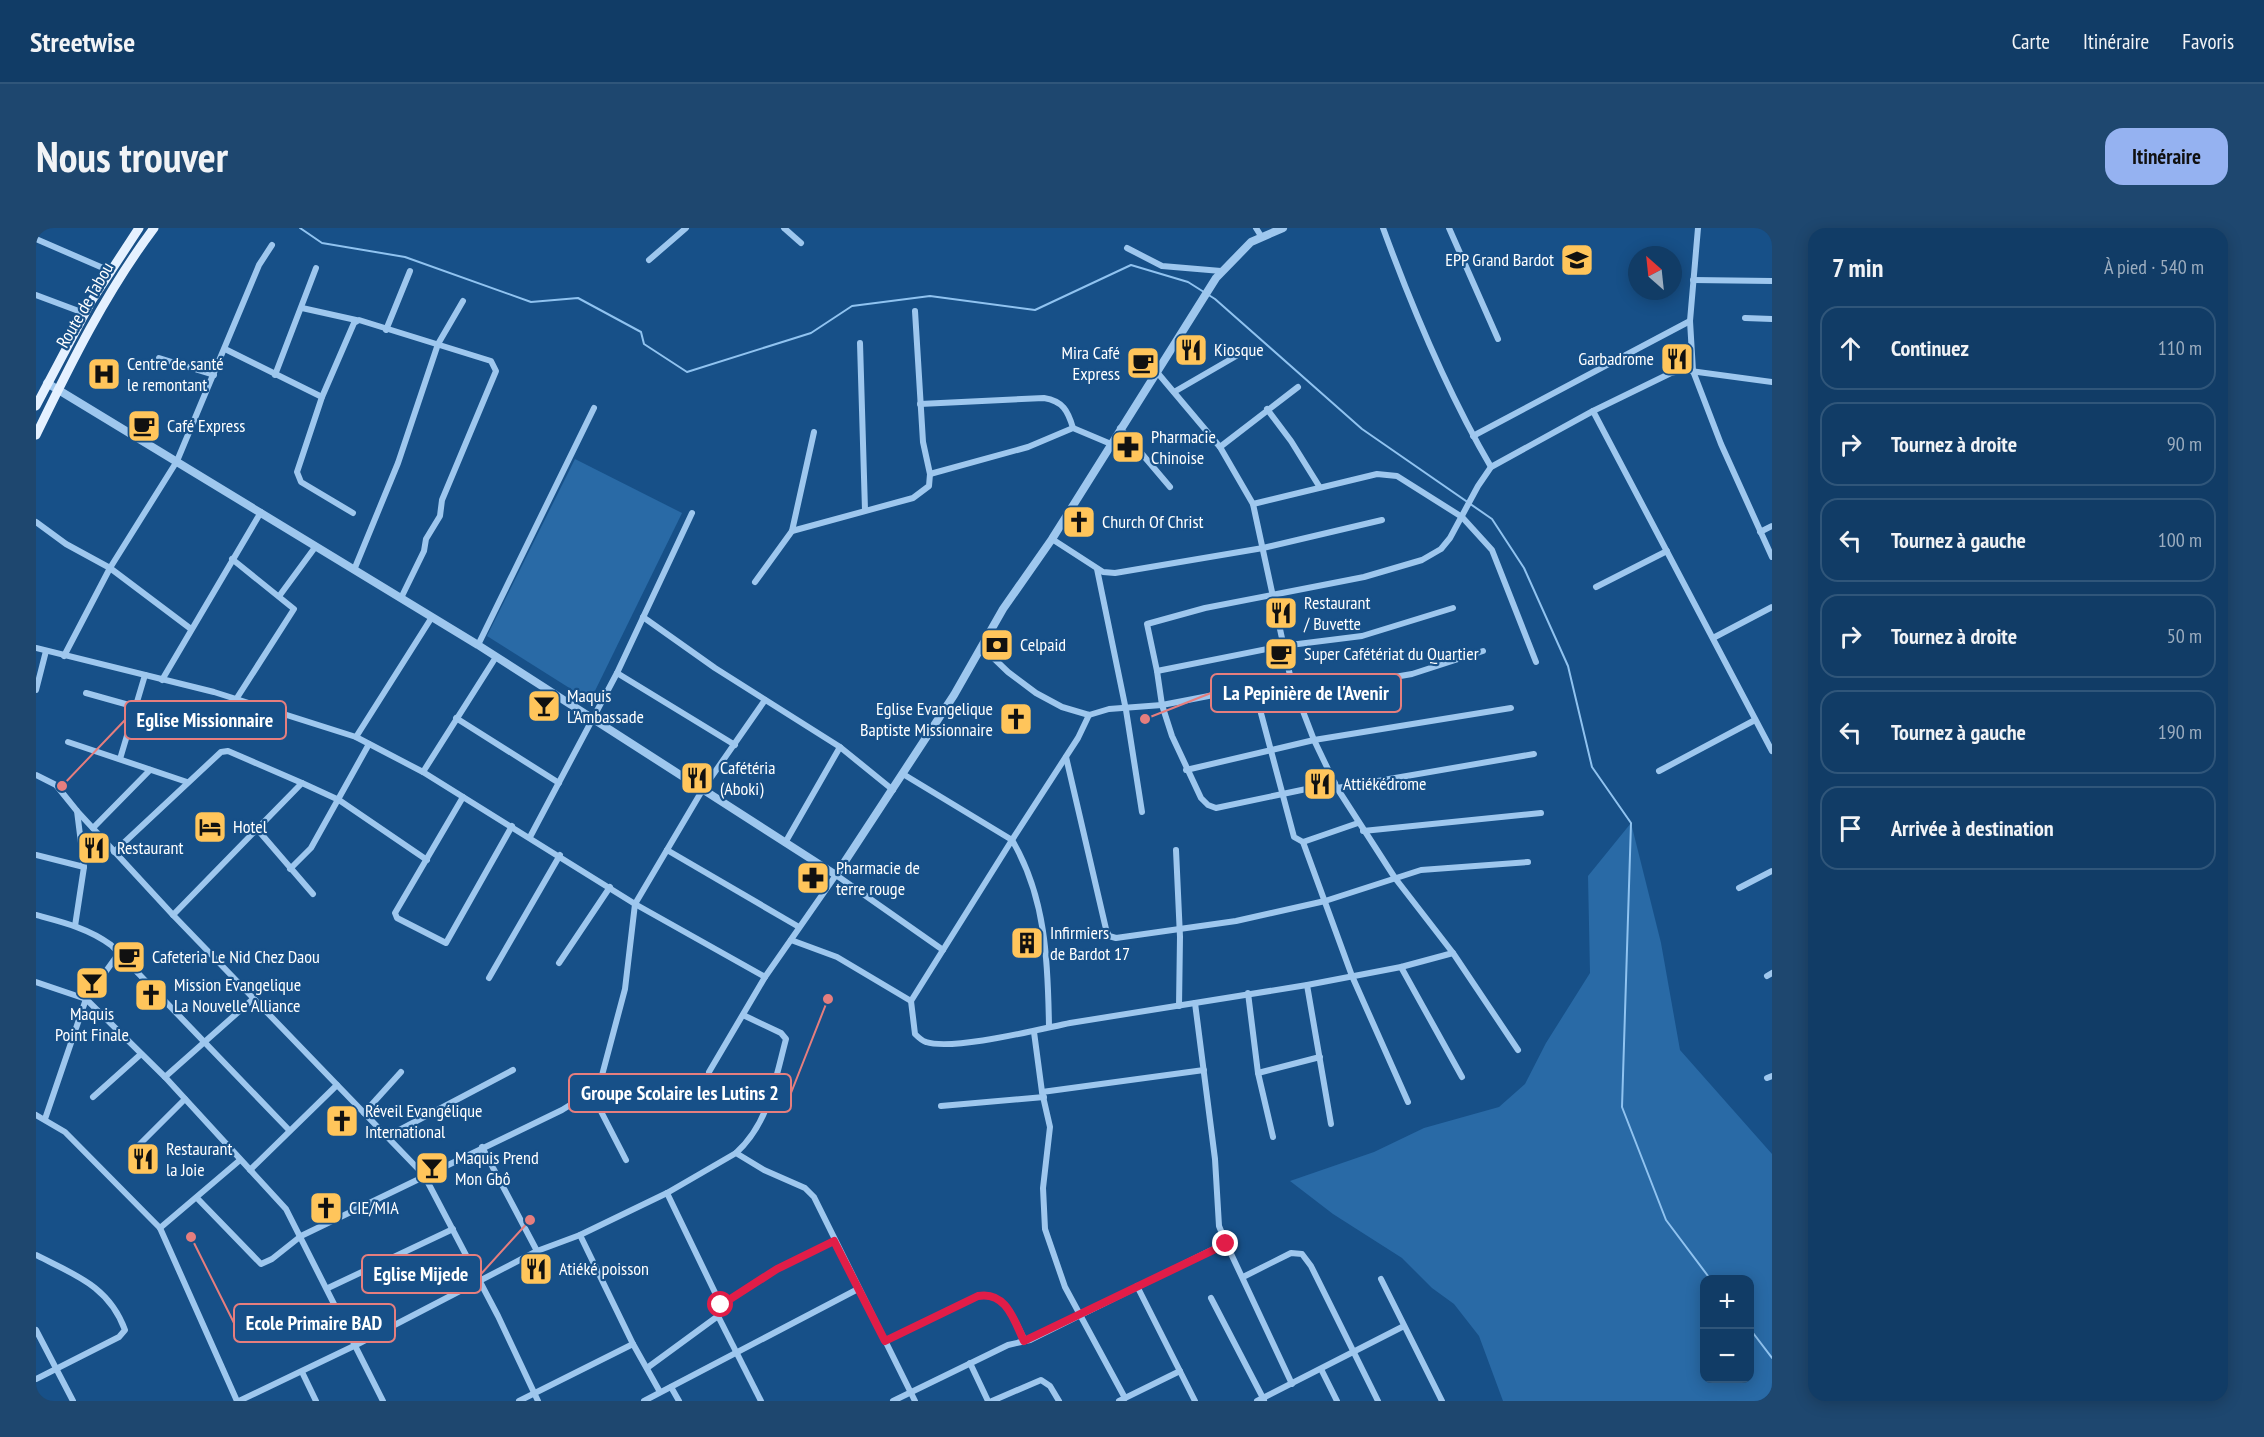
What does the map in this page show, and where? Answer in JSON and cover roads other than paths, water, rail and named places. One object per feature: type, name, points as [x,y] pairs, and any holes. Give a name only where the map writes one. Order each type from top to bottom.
[{"type":"main road","name":"Route de Tabou","points":[[36,406],[84,313],[139,228]]},
{"type":"main road","name":"Route de Tabou","points":[[36,435],[108,295],[154,228]]},
{"type":"street","points":[[649,260],[686,228]]},
{"type":"street","points":[[784,228],[801,243]]},
{"type":"street","points":[[1256,228],[1261,236]]},
{"type":"street","points":[[709,1072],[765,977],[893,790],[983,648],[1003,609],[1052,538],[1155,371],[1221,271],[1251,242],[1283,228]]},
{"type":"street","points":[[1383,228],[1433,353],[1473,436],[1491,467]]},
{"type":"street","points":[[1449,228],[1498,339]]},
{"type":"street","points":[[1698,228],[1690,321],[1693,372],[1772,557]]},
{"type":"street","points":[[36,239],[110,271]]},
{"type":"street","points":[[64,656],[110,568],[177,461],[259,265],[272,245]]},
{"type":"street","points":[[1127,248],[1168,267],[1221,271]]},
{"type":"street","points":[[275,375],[316,267]]},
{"type":"street","points":[[386,330],[410,272]]},
{"type":"street","points":[[1694,280],[1772,281]]},
{"type":"street","points":[[36,295],[84,313]]},
{"type":"street","points":[[354,570],[398,464],[438,344],[463,301]]},
{"type":"street","points":[[302,308],[356,320],[491,361],[496,371],[442,500],[440,516],[426,539],[424,551],[401,598]]},
{"type":"street","points":[[792,531],[824,525],[923,493],[929,486],[930,474],[925,459],[920,404],[915,312]]},
{"type":"street","points":[[1745,318],[1772,319]]},
{"type":"street","points":[[353,513],[297,477],[322,397],[356,320]]},
{"type":"street","points":[[1473,436],[1690,321]]},
{"type":"street","points":[[860,343],[865,510]]},
{"type":"street","points":[[1173,392],[1251,348]]},
{"type":"street","points":[[225,349],[322,397]]},
{"type":"street","points":[[159,358],[214,375]]},
{"type":"street","points":[[1155,371],[1220,447],[1253,504],[1282,646],[1295,694],[1336,786],[1358,824],[1395,878],[1453,953],[1518,1050]]},
{"type":"street","points":[[1534,754],[1216,808],[1201,798],[1186,770],[1162,705],[1157,671],[1146,627],[1149,622],[1272,594],[1364,577],[1422,560],[1441,549],[1456,530],[1478,486],[1491,467],[1593,411],[1671,373],[1693,372],[1772,382]]},
{"type":"street","points":[[47,384],[478,645],[836,875],[943,950]]},
{"type":"street","points":[[1220,447],[1298,387]]},
{"type":"street","points":[[920,404],[1044,398],[1064,405],[1073,428]]},
{"type":"street","points":[[478,645],[594,408]]},
{"type":"street","points":[[1267,409],[1319,486]]},
{"type":"street","points":[[1593,411],[1772,751]]},
{"type":"street","points":[[930,474],[1028,447],[1073,428],[1111,444]]},
{"type":"street","points":[[1120,428],[1170,487]]},
{"type":"street","points":[[755,582],[792,531],[814,432]]},
{"type":"street","points":[[1253,504],[1319,486],[1377,474],[1397,476],[1462,517],[1492,550],[1536,662]]},
{"type":"street","points":[[162,680],[231,559],[261,512]]},
{"type":"street","points":[[530,837],[617,673],[692,513]]},
{"type":"street","points":[[1052,538],[1096,569],[1115,573],[1263,548],[1382,520]]},
{"type":"street","points":[[36,522],[66,544],[110,568],[191,629]]},
{"type":"street","points":[[1760,532],[1772,526]]},
{"type":"street","points":[[280,595],[316,546]]},
{"type":"street","points":[[1596,587],[1667,551]]},
{"type":"street","points":[[231,559],[280,595],[294,609],[235,701]]},
{"type":"street","points":[[1096,569],[1126,710],[1142,812]]},
{"type":"street","points":[[1713,638],[1772,607]]},
{"type":"street","points":[[1157,671],[1282,646],[1362,636],[1453,608]]},
{"type":"street","points":[[356,737],[432,617]]},
{"type":"street","points":[[643,617],[765,700],[840,747],[893,790]]},
{"type":"street","points":[[36,648],[214,692],[235,701],[356,737],[423,772],[560,855],[635,904],[765,977]]},
{"type":"street","points":[[983,648],[1008,672],[1036,693],[1062,707],[1089,715],[1108,709],[1126,710],[1162,705],[1291,680]]},
{"type":"street","points":[[36,690],[46,651]]},
{"type":"street","points":[[1295,694],[1412,674],[1483,651]]},
{"type":"street","points":[[423,772],[496,657]]},
{"type":"street","points":[[617,673],[735,745]]},
{"type":"street","points":[[120,759],[145,675]]},
{"type":"street","points":[[1254,687],[1290,830],[1294,837],[1303,842],[1352,976],[1408,1102]]},
{"type":"street","points":[[86,693],[136,707]]},
{"type":"street","points":[[197,1198],[261,1264],[272,1259],[301,1236],[562,1110],[591,1092],[601,1079],[625,989],[635,904],[703,789],[765,700]]},
{"type":"street","points":[[1186,770],[1314,740],[1511,708]]},
{"type":"street","points":[[1089,715],[1066,757],[911,1001],[915,1034],[924,1042],[960,1043],[1034,1032],[1050,1027],[1248,993],[1307,986],[1401,967],[1453,953]]},
{"type":"street","points":[[456,718],[559,783]]},
{"type":"street","points":[[1659,771],[1755,720]]},
{"type":"street","points":[[68,742],[187,782]]},
{"type":"street","points":[[290,869],[311,848],[369,744]]},
{"type":"street","points":[[785,843],[840,747]]},
{"type":"street","points":[[114,852],[213,757],[228,751],[339,800],[427,860]]},
{"type":"street","points":[[1066,757],[1107,933],[1116,938],[1236,921],[1325,901],[1421,870],[1528,862]]},
{"type":"street","points":[[93,828],[150,770]]},
{"type":"street","points":[[903,774],[1012,840],[1030,874],[1042,923],[1050,1027]]},
{"type":"street","points":[[36,775],[56,785],[173,915],[424,1175],[480,1282],[538,1401]]},
{"type":"street","points":[[173,915],[302,783]]},
{"type":"street","points":[[463,797],[395,913],[398,918],[444,943],[512,826]]},
{"type":"street","points":[[75,926],[84,867],[77,811]]},
{"type":"street","points":[[1363,831],[1541,813]]},
{"type":"street","points":[[1303,842],[1358,824]]},
{"type":"street","points":[[257,829],[313,894]]},
{"type":"street","points":[[667,850],[799,927]]},
{"type":"street","points":[[1176,850],[1179,1006]]},
{"type":"street","points":[[36,855],[84,867]]},
{"type":"street","points":[[489,978],[560,855]]},
{"type":"street","points":[[1739,888],[1772,871]]},
{"type":"street","points":[[559,963],[609,887]]},
{"type":"street","points":[[36,915],[75,926],[98,936],[119,953],[289,1130]]},
{"type":"street","points":[[791,939],[837,957],[911,1001]]},
{"type":"street","points":[[45,1119],[86,999],[119,953]]},
{"type":"street","points":[[1401,967],[1462,1077]]},
{"type":"street","points":[[36,982],[86,999],[165,1077],[286,1209],[328,1288],[383,1401]]},
{"type":"street","points":[[1307,986],[1331,1124]]},
{"type":"street","points":[[1248,993],[1258,1073],[1273,1137]]},
{"type":"street","points":[[165,1077],[253,999]]},
{"type":"street","points":[[1195,1003],[1215,1159],[1218,1226],[1292,1384]]},
{"type":"street","points":[[36,1115],[65,1132],[160,1228],[238,1401],[356,1345],[537,1251],[580,1235],[667,1193],[736,1153],[756,1131],[764,1115],[786,1039],[782,1034],[743,1015]]},
{"type":"street","points":[[1034,1032],[1050,1127],[1043,1188],[1043,1218],[1058,1270],[1122,1399],[1180,1371]]},
{"type":"street","points":[[93,1097],[141,1053]]},
{"type":"street","points":[[1258,1073],[1320,1058]]},
{"type":"street","points":[[388,1136],[513,1070]]},
{"type":"street","points":[[941,1106],[1043,1095],[1204,1070]]},
{"type":"street","points":[[364,1113],[401,1072]]},
{"type":"street","points":[[250,1170],[337,1084]]},
{"type":"street","points":[[591,1092],[626,1160]]},
{"type":"street","points":[[138,1146],[185,1099]]},
{"type":"street","points":[[482,1147],[537,1251]]},
{"type":"street","points":[[736,1153],[764,1170],[810,1192],[915,1401]]},
{"type":"street","points":[[160,1228],[240,1160]]},
{"type":"street","points":[[646,1368],[718,1316],[721,1305],[667,1193]]},
{"type":"street","points":[[328,1288],[453,1229]]},
{"type":"street","points":[[580,1235],[633,1344],[660,1392]]},
{"type":"street","points":[[721,1305],[777,1269],[834,1241]]},
{"type":"street","points":[[892,1401],[1008,1345],[1024,1341],[1080,1315],[1226,1244]]},
{"type":"street","points":[[1243,1277],[1291,1253],[1302,1254],[1311,1266],[1377,1401]]},
{"type":"street","points":[[36,1255],[94,1284],[116,1312],[125,1330],[119,1337],[36,1379]]},
{"type":"street","points":[[1381,1279],[1442,1401]]},
{"type":"street","points":[[1137,1286],[1195,1401]]},
{"type":"street","points":[[644,1401],[858,1288]]},
{"type":"street","points":[[885,1341],[978,1296],[988,1294],[1006,1306],[1024,1341]]},
{"type":"street","points":[[1211,1298],[1262,1400],[1404,1326]]},
{"type":"street","points":[[718,1316],[761,1401]]},
{"type":"street","points":[[36,1330],[73,1401]]},
{"type":"street","points":[[519,1401],[633,1344]]},
{"type":"street","points":[[970,1363],[990,1401],[1041,1380],[1050,1386],[1059,1401]]},
{"type":"street","points":[[1321,1369],[1337,1401]]},
{"type":"street","points":[[302,1372],[316,1401]]},
{"type":"street","points":[[671,1387],[679,1401]]},
{"type":"waterway","points":[[300,228],[322,243],[405,257],[531,302],[578,298],[641,332],[644,344],[687,372],[811,333],[852,306],[930,296],[1035,310],[1131,265],[1188,282],[1215,299],[1362,429],[1492,519],[1524,568],[1568,666],[1592,767],[1631,823],[1622,1107],[1666,1220],[1707,1275]]},
{"type":"waterway","points":[[1754,1334],[1772,1358]]},
{"type":"place","name":"EPP Grand Bardot","points":[[1577,260]]},
{"type":"place","name":"Kiosque","points":[[1191,350]]},
{"type":"place","name":"Garbadrome","points":[[1677,359]]},
{"type":"place","name":"Mira Café Express","points":[[1143,363]]},
{"type":"place","name":"Centre de santé le remontant","points":[[104,374]]},
{"type":"place","name":"Café Express","points":[[144,426]]},
{"type":"place","name":"Pharmacie Chinoise","points":[[1128,447]]},
{"type":"place","name":"Church Of Christ","points":[[1079,522]]},
{"type":"place","name":"Restaurant / Buvette","points":[[1281,613]]},
{"type":"place","name":"Celpaid","points":[[997,645]]},
{"type":"place","name":"Super Cafétériat du Quartier","points":[[1281,654]]},
{"type":"place","name":"Maquis L'Ambassade","points":[[544,706]]},
{"type":"place","name":"Eglise Evangelique Baptiste Missionnaire","points":[[1016,719]]},
{"type":"place","name":"La Pepinière de l'Avenir","points":[[1145,719]]},
{"type":"place","name":"Cafétéria (Aboki)","points":[[697,778]]},
{"type":"place","name":"Attiékédrome","points":[[1320,784]]},
{"type":"place","name":"Eglise Missionnaire","points":[[62,786]]},
{"type":"place","name":"Hotel","points":[[210,827]]},
{"type":"place","name":"Restaurant","points":[[94,848]]},
{"type":"place","name":"Pharmacie de terre rouge","points":[[813,878]]},
{"type":"place","name":"Infirmiers de Bardot 17","points":[[1027,943]]},
{"type":"place","name":"Cafeteria Le Nid Chez Daou","points":[[129,957]]},
{"type":"place","name":"Maquis Point Finale","points":[[92,983]]},
{"type":"place","name":"Mission Evangelique La Nouvelle Alliance","points":[[151,995]]},
{"type":"place","name":"Groupe Scolaire les Lutins 2","points":[[828,999]]},
{"type":"place","name":"Réveil Evangélique International","points":[[342,1121]]},
{"type":"place","name":"Restaurant la Joie","points":[[143,1159]]},
{"type":"place","name":"Maquis Prend Mon Gbô","points":[[432,1168]]},
{"type":"place","name":"CIE/MIA","points":[[326,1208]]},
{"type":"place","name":"Eglise Mijede","points":[[530,1220]]},
{"type":"place","name":"Ecole Primaire BAD","points":[[191,1237]]},
{"type":"place","name":"Atiéké poisson","points":[[536,1269]]}]
